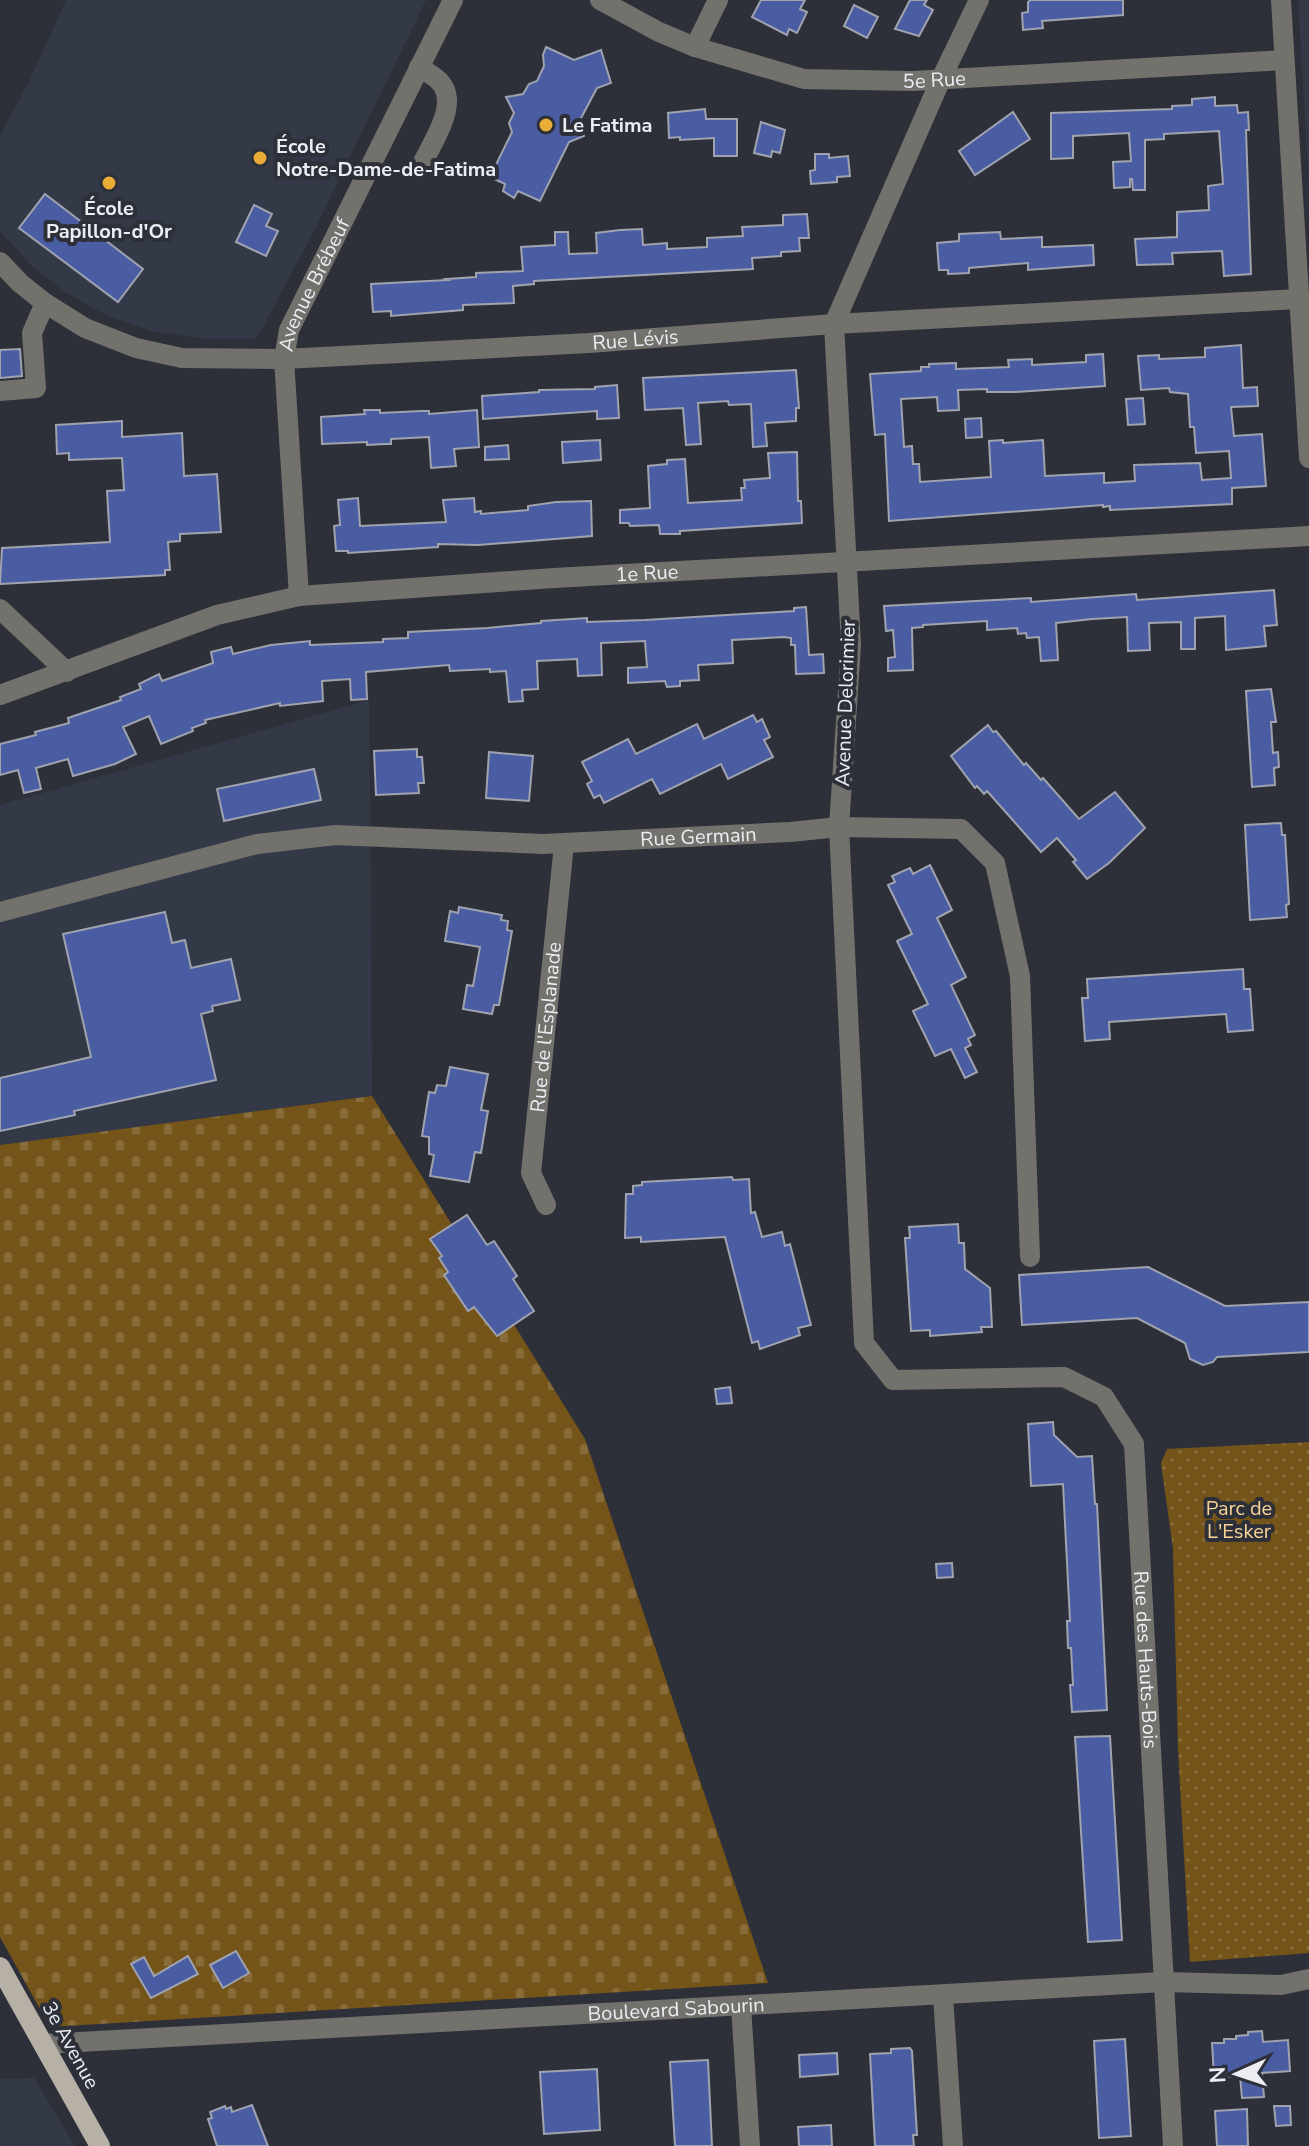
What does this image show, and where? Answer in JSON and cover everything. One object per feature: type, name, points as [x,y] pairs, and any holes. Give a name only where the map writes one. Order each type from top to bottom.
[{"type":"main road","name":"3e Avenue","points":[[0,1967],[100,2146]]},
{"type":"street","name":"Avenue Brébeuf","points":[[299,596],[284,359],[289,330],[453,0]]},
{"type":"street","name":"5e Rue","points":[[600,0],[659,32],[695,47],[804,79],[941,79],[1284,60]]},
{"type":"street","points":[[695,47],[718,0]]},
{"type":"street","name":"Avenue Delorimier","points":[[893,1380],[864,1343],[839,827],[851,645],[834,324],[941,79],[979,0]]},
{"type":"street","points":[[1281,0],[1303,293],[1309,458]]},
{"type":"street","points":[[419,67],[439,80],[448,101],[444,117],[419,170]]},
{"type":"street","name":"Rue Lévis","points":[[0,262],[45,303],[85,328],[136,348],[182,358],[284,359],[589,343],[1303,293]]},
{"type":"street","points":[[0,391],[36,388],[32,333],[45,303]]},
{"type":"street","name":"1e Rue","points":[[0,695],[217,615],[299,596],[554,578],[1309,536]]},
{"type":"street","points":[[0,609],[67,672]]},
{"type":"street","name":"Rue Germain","points":[[0,912],[257,844],[336,835],[564,844],[839,827],[961,829],[995,863],[1020,976],[1030,1257]]},
{"type":"street","name":"Rue de l'Esplanade","points":[[546,1205],[531,1173],[564,844]]},
{"type":"street","name":"Rue des Hauts-Bois","points":[[893,1380],[1064,1377],[1104,1397],[1134,1444],[1173,2146]]},
{"type":"street","name":"Boulevard Sabourin","points":[[43,2044],[1163,1982],[1281,1985],[1309,1979]]},
{"type":"street","points":[[943,1996],[953,2146]]},
{"type":"street","points":[[741,2006],[750,2146]]},
{"type":"shaded area","points":[[66,0],[426,0],[313,233],[258,336],[252,339],[205,339],[151,331],[108,316],[63,291],[32,266],[0,231],[0,135],[28,84]]},
{"type":"shaded area","points":[[1298,0],[1309,0],[1309,188]]},
{"type":"shaded area","points":[[369,700],[372,1096],[0,1145],[0,805]]},
{"type":"shaded area","points":[[34,2078],[75,2146],[0,2146],[0,2079]]},
{"type":"green space","points":[[372,1096],[585,1439],[768,1983],[50,2027],[0,1937],[0,1145]]},
{"type":"green space","name":"Parc de L'Esker","points":[[1309,1442],[1309,1953],[1190,1962],[1178,1749],[1173,1549],[1161,1463],[1167,1449]]},
{"type":"building","points":[[761,0],[805,0],[800,9],[807,12],[797,33],[789,29],[787,35],[752,17]]},
{"type":"building","points":[[910,0],[927,0],[924,5],[933,10],[919,36],[895,29]]},
{"type":"building","points":[[1123,0],[1123,15],[1042,21],[1043,28],[1023,30],[1022,13],[1028,12],[1028,2]]},
{"type":"building","points":[[854,5],[878,17],[867,38],[844,26]]},
{"type":"building","name":"Le Fatima","points":[[546,47],[574,60],[601,50],[611,83],[597,88],[580,120],[584,136],[569,142],[540,201],[518,191],[514,198],[503,191],[505,184],[490,177],[512,132],[509,123],[514,113],[506,97],[523,94],[529,84],[537,81],[544,66]]},
{"type":"building","points":[[1215,97],[1215,106],[1237,105],[1238,113],[1248,112],[1251,274],[1224,276],[1222,251],[1172,253],[1173,264],[1137,265],[1135,239],[1177,237],[1177,212],[1209,210],[1208,186],[1223,184],[1219,131],[1164,134],[1164,139],[1145,140],[1145,190],[1133,190],[1132,179],[1130,187],[1114,188],[1113,162],[1131,161],[1129,133],[1073,136],[1073,158],[1051,159],[1051,113],[1172,109],[1172,106],[1192,105],[1192,99]]},
{"type":"building","points":[[705,109],[706,119],[737,119],[737,156],[714,156],[714,138],[669,138],[668,113]]},
{"type":"building","points":[[1013,112],[1030,139],[975,175],[959,151]]},
{"type":"building","points":[[761,122],[785,130],[780,153],[772,151],[771,157],[754,153]]},
{"type":"building","points":[[815,154],[829,154],[829,158],[848,156],[850,176],[837,177],[837,182],[811,184],[810,171],[815,170]]},
{"type":"building","points":[[45,194],[143,269],[118,302],[19,228]]},
{"type":"building","points":[[254,205],[272,214],[266,226],[278,231],[266,256],[236,242]]},
{"type":"building","points":[[807,214],[809,238],[799,238],[800,251],[752,258],[753,269],[534,281],[534,284],[513,286],[514,303],[463,305],[463,310],[391,316],[391,311],[373,312],[371,284],[448,280],[476,277],[476,273],[523,271],[521,247],[555,245],[555,232],[568,232],[569,254],[597,253],[596,233],[620,230],[642,229],[643,245],[667,243],[667,249],[707,247],[707,238],[743,236],[742,227],[783,225],[783,215]]},
{"type":"building","points":[[1000,232],[1001,239],[1042,237],[1042,247],[1093,245],[1094,265],[1028,270],[1028,263],[969,268],[969,273],[948,274],[948,270],[939,270],[937,243],[959,241],[959,234]]},
{"type":"building","points":[[1241,345],[1243,388],[1257,387],[1258,406],[1231,407],[1234,436],[1262,434],[1266,486],[1232,488],[1232,504],[1110,510],[1110,506],[1103,505],[889,521],[885,434],[875,435],[870,374],[921,371],[921,367],[929,367],[929,364],[956,363],[956,369],[1009,367],[1008,360],[1032,359],[1032,365],[1086,362],[1086,355],[1103,354],[1105,386],[1015,392],[958,390],[959,410],[938,411],[937,397],[901,399],[904,447],[912,446],[913,464],[919,464],[920,482],[991,477],[989,441],[1003,440],[1003,443],[1043,440],[1045,476],[1104,473],[1104,483],[1135,481],[1134,465],[1200,463],[1202,480],[1231,478],[1229,451],[1196,453],[1194,427],[1190,427],[1188,394],[1170,392],[1169,388],[1141,390],[1138,356],[1159,355],[1159,359],[1205,357],[1205,348]]},
{"type":"building","points":[[20,349],[22,376],[0,378],[0,350]]},
{"type":"building","points":[[796,370],[799,408],[796,408],[796,421],[765,423],[767,446],[753,447],[751,404],[729,405],[728,401],[698,403],[701,444],[686,445],[683,408],[645,410],[643,378]]},
{"type":"building","points":[[617,385],[619,418],[597,419],[597,411],[483,419],[482,396]]},
{"type":"building","points":[[1143,398],[1145,424],[1128,425],[1126,399]]},
{"type":"building","points":[[364,410],[380,410],[380,413],[429,411],[429,414],[477,410],[479,447],[454,449],[456,466],[431,468],[429,437],[391,439],[391,444],[322,444],[321,417],[365,414]]},
{"type":"building","points":[[981,418],[982,437],[966,438],[965,419]]},
{"type":"building","points":[[122,421],[122,437],[182,433],[184,476],[217,474],[221,532],[180,534],[180,541],[168,542],[170,570],[165,570],[165,575],[0,584],[2,548],[110,542],[107,491],[124,490],[122,458],[69,460],[69,453],[57,454],[56,425]]},
{"type":"building","points":[[600,440],[601,460],[563,463],[562,442]]},
{"type":"building","points":[[508,445],[509,459],[485,460],[485,447]]},
{"type":"building","points":[[797,452],[798,501],[801,501],[802,523],[660,534],[659,525],[630,526],[629,523],[620,523],[620,510],[650,508],[648,466],[685,459],[688,503],[742,500],[744,480],[770,478],[768,453]]},
{"type":"building","points":[[358,498],[360,526],[446,522],[443,500],[474,498],[475,512],[481,511],[481,514],[528,510],[528,506],[556,502],[591,501],[592,536],[478,545],[438,544],[438,547],[348,553],[336,551],[334,526],[340,525],[338,500]]},
{"type":"building","points":[[1274,590],[1277,625],[1264,626],[1266,646],[1226,650],[1225,616],[1195,618],[1195,649],[1181,649],[1181,622],[1149,623],[1150,650],[1128,651],[1127,617],[1092,619],[1056,623],[1058,660],[1041,661],[1039,637],[1027,638],[1026,633],[1018,634],[1017,628],[987,630],[987,621],[923,625],[912,628],[913,670],[888,671],[888,658],[895,657],[893,630],[886,631],[884,606],[1031,598],[1031,602],[1136,594],[1137,600]]},
{"type":"building","points":[[806,607],[809,655],[823,654],[824,673],[796,674],[795,645],[791,645],[791,638],[784,637],[732,640],[733,663],[698,665],[699,680],[680,681],[680,686],[667,687],[665,681],[628,683],[628,668],[647,667],[645,641],[601,643],[602,675],[578,676],[577,659],[537,661],[538,689],[522,690],[523,701],[509,702],[506,671],[450,671],[449,665],[366,672],[367,699],[351,700],[350,679],[322,681],[323,701],[280,706],[280,703],[205,720],[206,723],[192,728],[193,731],[161,744],[149,716],[123,727],[136,754],[115,764],[73,776],[68,759],[36,768],[41,789],[24,793],[18,770],[0,775],[0,744],[69,723],[68,718],[121,700],[120,697],[141,689],[139,684],[159,674],[162,681],[213,663],[211,652],[231,647],[233,654],[271,645],[310,641],[310,645],[383,642],[383,639],[408,638],[408,632],[487,628],[541,621],[587,618],[587,622],[645,620],[794,611],[794,608]]},
{"type":"building","points":[[1271,689],[1276,722],[1271,722],[1273,753],[1278,752],[1279,767],[1274,768],[1275,785],[1252,787],[1246,691]]},
{"type":"building","points":[[753,715],[757,722],[762,719],[770,737],[764,740],[773,757],[728,779],[721,764],[660,794],[652,779],[604,803],[600,795],[594,798],[587,784],[592,781],[582,762],[628,739],[636,754],[697,724],[704,739]]},
{"type":"building","points":[[988,725],[1024,765],[1026,763],[1041,780],[1043,778],[1079,819],[1115,792],[1145,828],[1109,863],[1087,879],[1057,838],[1041,852],[987,791],[984,794],[977,786],[975,788],[951,756]]},
{"type":"building","points":[[417,749],[417,757],[422,757],[424,783],[418,783],[419,793],[376,795],[374,751]]},
{"type":"building","points":[[489,752],[533,756],[529,801],[486,798]]},
{"type":"building","points":[[314,769],[321,800],[224,821],[217,789]]},
{"type":"building","points":[[1281,823],[1282,835],[1285,835],[1287,917],[1250,920],[1245,825]]},
{"type":"building","points":[[930,865],[952,910],[937,918],[966,977],[951,985],[975,1035],[968,1039],[971,1045],[965,1048],[977,1072],[965,1078],[951,1049],[935,1056],[913,1011],[928,1004],[897,941],[912,934],[888,885],[895,882],[892,876],[910,868],[913,874]]},
{"type":"building","points":[[459,907],[502,915],[501,920],[508,921],[507,930],[512,931],[499,1005],[494,1005],[492,1014],[463,1009],[467,985],[473,986],[480,947],[445,941],[450,911],[458,913]]},
{"type":"building","points":[[165,912],[172,943],[185,940],[191,968],[231,959],[240,1000],[212,1006],[213,1011],[201,1014],[216,1080],[74,1111],[75,1115],[0,1131],[0,1078],[91,1057],[63,934]]},
{"type":"building","points":[[1243,969],[1244,989],[1250,989],[1253,1030],[1228,1032],[1226,1014],[1109,1022],[1110,1039],[1085,1041],[1082,998],[1088,998],[1087,979]]},
{"type":"building","points":[[450,1067],[488,1074],[481,1110],[488,1111],[481,1153],[475,1152],[469,1182],[430,1176],[434,1155],[429,1154],[429,1137],[422,1136],[429,1092],[435,1093],[437,1085],[446,1086]]},
{"type":"building","points":[[732,1177],[733,1180],[749,1179],[751,1213],[755,1212],[762,1237],[782,1232],[785,1246],[790,1244],[811,1325],[798,1328],[800,1335],[760,1349],[758,1341],[752,1343],[725,1237],[641,1242],[641,1237],[625,1238],[626,1194],[633,1194],[633,1186],[642,1185],[642,1182]]},
{"type":"building","points":[[467,1215],[487,1245],[494,1241],[517,1276],[513,1279],[534,1311],[497,1336],[474,1307],[468,1311],[444,1275],[448,1272],[439,1258],[442,1256],[430,1239]]},
{"type":"building","points":[[958,1224],[959,1243],[964,1243],[965,1269],[990,1288],[992,1327],[981,1327],[982,1332],[930,1336],[930,1330],[911,1331],[905,1238],[910,1238],[909,1227]]},
{"type":"building","points":[[1148,1267],[1225,1306],[1309,1302],[1309,1352],[1217,1357],[1203,1365],[1190,1359],[1185,1343],[1137,1318],[1022,1325],[1019,1275]]},
{"type":"building","points":[[730,1387],[732,1403],[717,1404],[715,1389]]},
{"type":"building","points":[[1053,1422],[1054,1435],[1077,1457],[1092,1456],[1107,1710],[1072,1712],[1063,1484],[1031,1486],[1028,1424]]},
{"type":"building","points":[[952,1563],[953,1577],[937,1578],[936,1564]]},
{"type":"building","points":[[1110,1736],[1122,1940],[1088,1942],[1075,1737]]},
{"type":"building","points":[[236,1951],[249,1973],[223,1988],[210,1965]]},
{"type":"building","points":[[188,1956],[198,1974],[151,1998],[131,1964],[144,1957],[154,1976]]},
{"type":"building","points":[[1262,2031],[1263,2042],[1288,2040],[1290,2071],[1262,2073],[1264,2097],[1242,2098],[1240,2076],[1214,2077],[1212,2043],[1224,2043],[1224,2039],[1236,2039],[1236,2036],[1248,2035],[1248,2032]]},
{"type":"building","points":[[1125,2039],[1131,2136],[1099,2138],[1094,2041]]},
{"type":"building","points":[[910,2048],[917,2135],[913,2135],[914,2146],[875,2146],[870,2054]]},
{"type":"building","points":[[837,2053],[838,2074],[800,2077],[799,2055]]},
{"type":"building","points":[[708,2060],[712,2146],[675,2146],[670,2062]]},
{"type":"building","points":[[597,2069],[600,2130],[544,2134],[540,2072]]},
{"type":"building","points":[[252,2105],[268,2146],[217,2146],[208,2119],[212,2118],[210,2112],[225,2106],[226,2109],[231,2107],[232,2112]]},
{"type":"building","points":[[1274,2106],[1290,2106],[1291,2125],[1276,2126]]},
{"type":"building","points":[[1247,2109],[1248,2146],[1217,2146],[1215,2111]]},
{"type":"building","points":[[831,2125],[832,2146],[799,2146],[798,2127]]},
{"type":"place","name":"Le Fatima","points":[[546,125]]},
{"type":"place","name":"École Notre-Dame-de-Fatima","points":[[260,158]]},
{"type":"place","name":"École Papillon-d'Or","points":[[109,183]]}]
